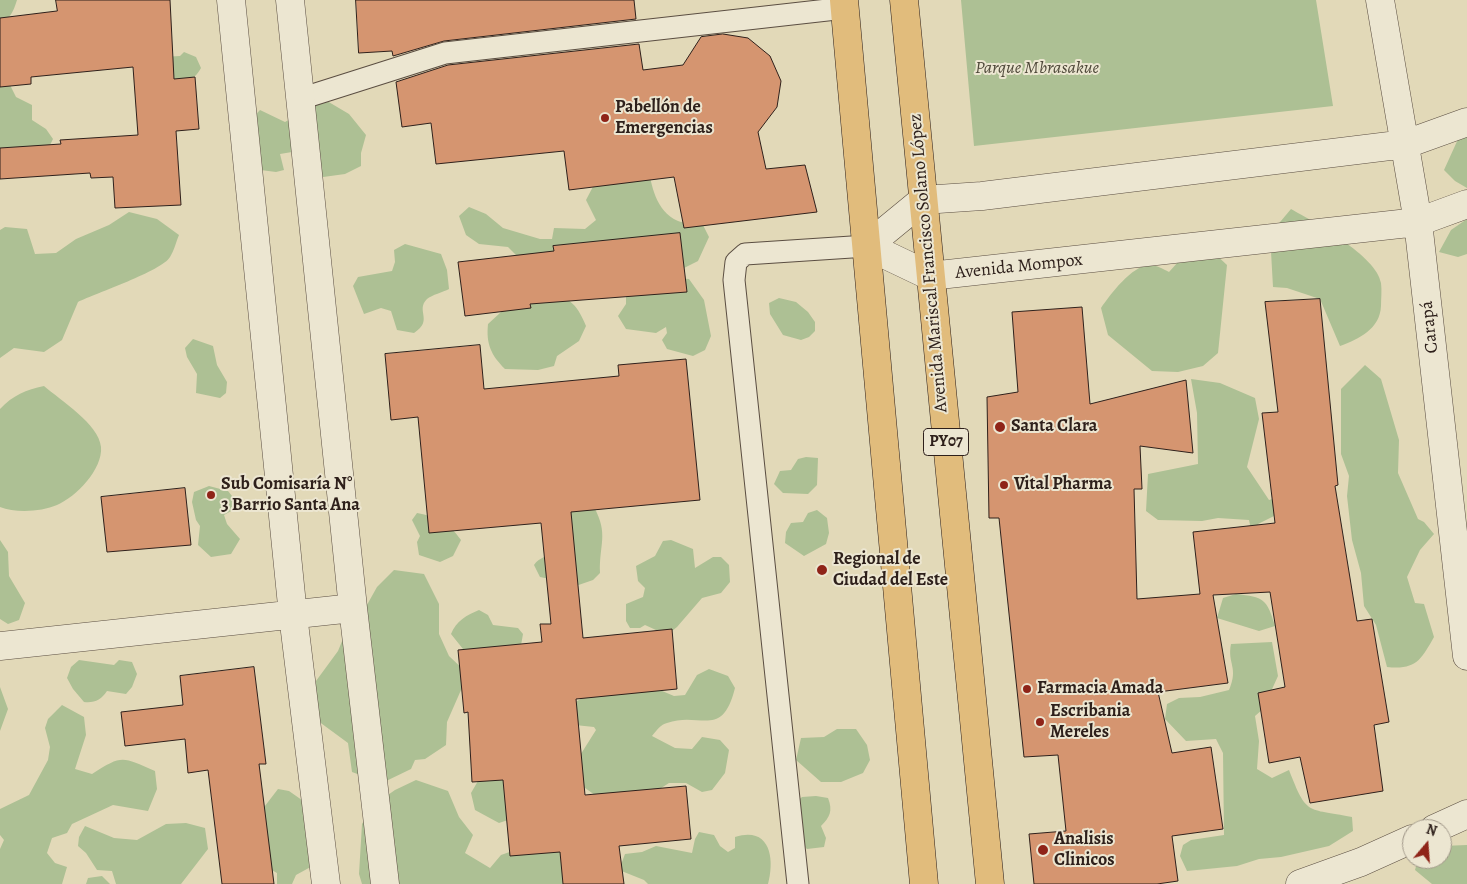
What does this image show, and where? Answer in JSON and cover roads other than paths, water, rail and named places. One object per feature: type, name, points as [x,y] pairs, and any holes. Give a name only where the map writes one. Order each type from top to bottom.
[{"type":"main road","name":"Avenida Mariscal Francisco Solano López","points":[[904,0],[990,884]]},
{"type":"main road","points":[[845,4],[924,884]]},
{"type":"street","points":[[231,0],[293,615],[326,884]]},
{"type":"street","points":[[290,0],[353,608],[386,884]]},
{"type":"street","name":"Carapá","points":[[1380,0],[1418,222],[1467,656]]},
{"type":"street","points":[[867,246],[923,200],[982,196],[1406,144],[1467,122]]},
{"type":"street","name":"Avenida Mompox","points":[[867,246],[930,276],[1418,222],[1467,204]]},
{"type":"street","points":[[0,646],[353,608]]},
{"type":"street","points":[[1452,821],[1467,814]]},
{"type":"street","points":[[1300,884],[1361,862],[1402,844]]},
{"type":"lane","points":[[300,99],[446,53],[845,4]]},
{"type":"lane","points":[[798,884],[734,280],[736,262],[745,254],[867,246]]},
{"type":"place","name":"Pabellón de Emergencias","points":[[605,118]]},
{"type":"place","name":"Santa Clara","points":[[1000,427]]},
{"type":"place","name":"Vital Pharma","points":[[1004,485]]},
{"type":"place","name":"Sub Comisaría N° 3 Barrio Santa Ana","points":[[211,495]]},
{"type":"place","name":"Regional de Ciudad del Este","points":[[822,570]]},
{"type":"place","name":"Farmacia Amada","points":[[1027,689]]},
{"type":"place","name":"Escribania Mereles","points":[[1040,722]]},
{"type":"place","name":"Analisis Clinicos","points":[[1043,850]]},
{"type":"park label","name":"Parque Mbrasakue","points":[[1037,69]]}]
